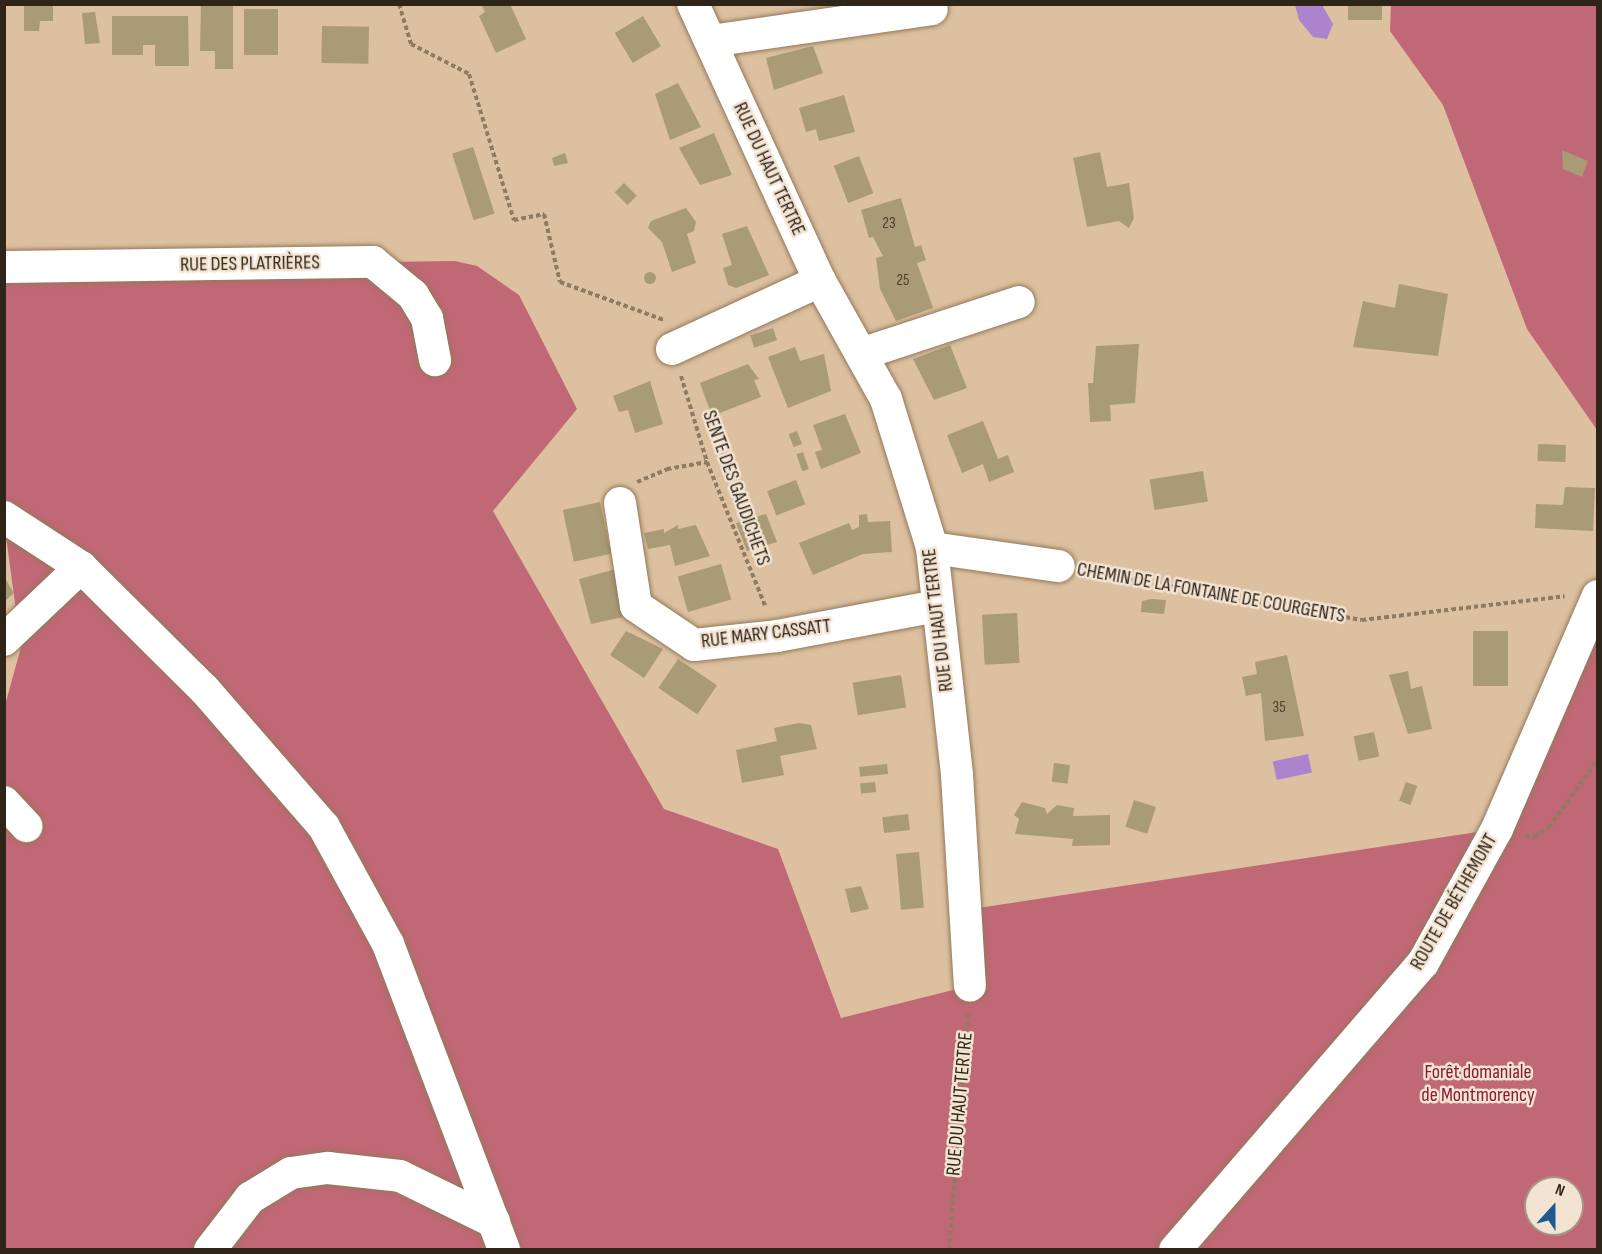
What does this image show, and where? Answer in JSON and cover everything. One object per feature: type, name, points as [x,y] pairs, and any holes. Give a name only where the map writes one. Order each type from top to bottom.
[{"type":"street","name":"RUE DU HAUT TERTRE","points":[[693,4],[820,281],[886,399],[932,548],[957,775],[970,986]]},
{"type":"street","points":[[711,41],[932,9]]},
{"type":"street","name":"RUE DES PLATRIÈRES","points":[[4,267],[373,262],[413,295],[427,318],[435,360]]},
{"type":"street","points":[[672,349],[820,281]]},
{"type":"street","points":[[861,354],[1019,302]]},
{"type":"street","name":"RUE MARY CASSATT","points":[[620,503],[636,606],[694,645],[777,636],[937,606]]},
{"type":"street","points":[[4,517],[81,567],[205,690],[324,827],[388,944],[499,1236]]},
{"type":"street","name":"CHEMIN DE LA FONTAINE DE COURGENTS","points":[[932,548],[1059,566]]},
{"type":"street","points":[[4,640],[81,567]]},
{"type":"street","name":"ROUTE DE BÉTHEMONT","points":[[1175,1250],[1423,963],[1497,829],[1586,595]]},
{"type":"street","points":[[4,802],[26,826]]},
{"type":"street","points":[[210,1250],[250,1198],[291,1173],[328,1168],[400,1176],[499,1236]]},
{"type":"path","name":"SENTE DES GAUDICHETS","points":[[399,4],[411,44],[469,74],[514,220],[544,214],[560,282],[665,321],[707,462],[777,636]]},
{"type":"path","points":[[620,503],[639,479],[707,462]]},
{"type":"path","name":"CHEMIN DE LA FONTAINE DE COURGENTS","points":[[1059,566],[1362,620],[1586,595]]},
{"type":"path","points":[[1497,829],[1535,837],[1549,827],[1598,759]]},
{"type":"path","name":"RUE DU HAUT TERTRE","points":[[949,1250],[970,986]]},
{"type":"green space","points":[[1391,5],[1597,5],[1597,430],[1527,329],[1443,105],[1390,31]]},
{"type":"green space","name":"Forêt domaniale de Montmorency","points":[[455,261],[477,266],[519,295],[577,409],[493,511],[664,809],[778,849],[841,1018],[965,987],[965,910],[1497,829],[1597,587],[1597,1249],[5,1249],[4,709],[21,647],[4,522],[4,267]]},
{"type":"shaded area","points":[[1295,5],[1322,5],[1333,24],[1327,39],[1313,37],[1299,20]]},
{"type":"shaded area","points":[[1308,754],[1312,773],[1277,780],[1273,761]]},
{"type":"building","points":[[24,4],[53,4],[53,21],[40,21],[39,31],[24,31]]},
{"type":"building","points":[[201,4],[233,4],[233,69],[215,69],[215,51],[200,51]]},
{"type":"building","points":[[481,4],[510,4],[526,39],[496,53],[479,16],[485,12]]},
{"type":"building","points":[[1348,4],[1382,4],[1382,20],[1348,20]]},
{"type":"building","points":[[244,9],[278,9],[278,55],[244,55]]},
{"type":"building","points":[[95,12],[100,43],[85,44],[82,13]]},
{"type":"building","points":[[112,16],[188,16],[189,66],[155,66],[155,45],[143,45],[143,55],[112,55]]},
{"type":"building","points":[[643,16],[661,46],[633,63],[615,33]]},
{"type":"building","points":[[322,26],[369,27],[368,64],[321,63]]},
{"type":"building","points":[[813,46],[823,73],[774,90],[766,58]]},
{"type":"building","points":[[678,83],[701,127],[670,140],[655,94]]},
{"type":"building","points":[[844,95],[855,132],[819,141],[816,129],[806,132],[799,108]]},
{"type":"building","points":[[714,133],[732,175],[700,185],[679,148]]},
{"type":"building","points":[[473,147],[495,214],[474,220],[452,154]]},
{"type":"building","points":[[1562,150],[1588,161],[1582,177],[1563,169]]},
{"type":"building","points":[[1100,152],[1107,187],[1129,183],[1134,218],[1129,228],[1119,221],[1087,227],[1073,158]]},
{"type":"building","points":[[565,153],[568,163],[554,166],[552,158]]},
{"type":"building","points":[[859,156],[873,193],[848,203],[834,166]]},
{"type":"building","points":[[624,183],[637,196],[628,205],[615,192]]},
{"type":"building","points":[[901,198],[915,247],[921,245],[926,260],[917,263],[933,308],[896,321],[880,289],[876,258],[883,256],[873,237],[869,238],[861,210]]},
{"type":"building","points":[[686,208],[696,222],[694,231],[687,234],[696,263],[672,272],[662,242],[648,228],[651,221]]},
{"type":"building","points":[[747,226],[769,275],[736,288],[728,285],[723,268],[732,265],[722,234]]},
{"type":"building","points":[[650,272],[656,278],[650,284],[644,278]]},
{"type":"building","points":[[1399,284],[1448,294],[1438,356],[1353,347],[1363,301],[1395,308]]},
{"type":"building","points":[[773,328],[777,340],[754,348],[750,335]]},
{"type":"building","points":[[1139,344],[1135,403],[1110,405],[1111,421],[1090,422],[1088,383],[1093,383],[1096,346]]},
{"type":"building","points":[[950,345],[967,388],[934,400],[913,359]]},
{"type":"building","points":[[795,347],[800,361],[824,354],[831,391],[788,408],[768,357]]},
{"type":"building","points":[[748,364],[759,379],[754,380],[761,397],[712,416],[700,383]]},
{"type":"building","points":[[650,381],[663,424],[635,433],[628,410],[619,412],[613,396]]},
{"type":"building","points":[[845,414],[861,453],[821,469],[815,452],[822,450],[813,425]]},
{"type":"building","points":[[983,421],[998,459],[1008,455],[1014,472],[989,482],[983,464],[962,473],[947,435]]},
{"type":"building","points":[[797,431],[802,444],[794,447],[789,434]]},
{"type":"building","points":[[1538,444],[1566,445],[1565,462],[1537,461]]},
{"type":"building","points":[[803,452],[809,469],[802,471],[796,454]]},
{"type":"building","points":[[1203,471],[1208,502],[1155,510],[1150,479]]},
{"type":"building","points":[[796,480],[805,504],[776,515],[767,491]]},
{"type":"building","points":[[1565,487],[1595,488],[1593,531],[1535,528],[1536,504],[1563,505]]},
{"type":"building","points":[[600,502],[611,554],[574,562],[563,510]]},
{"type":"building","points":[[766,514],[777,542],[747,551],[736,523]]},
{"type":"building","points":[[867,514],[868,522],[890,521],[892,552],[863,554],[813,575],[799,543],[849,523],[852,530],[859,527],[859,515]]},
{"type":"building","points":[[678,525],[678,529],[696,525],[710,556],[675,566],[670,545],[648,549],[644,533],[664,529],[664,533]]},
{"type":"building","points":[[721,564],[731,600],[688,612],[678,576]]},
{"type":"building","points":[[616,569],[623,617],[591,624],[579,579]]},
{"type":"building","points":[[4,577],[14,593],[4,602]]},
{"type":"building","points":[[1166,600],[1164,614],[1141,612],[1142,601]]},
{"type":"building","points":[[1017,613],[1020,663],[985,665],[982,615]]},
{"type":"building","points":[[626,631],[663,649],[644,678],[610,655]]},
{"type":"building","points":[[1473,631],[1508,631],[1508,686],[1473,686]]},
{"type":"building","points":[[1287,655],[1304,736],[1265,741],[1261,693],[1246,696],[1242,677],[1257,674],[1255,662]]},
{"type":"building","points":[[678,659],[717,685],[697,714],[658,688]]},
{"type":"building","points":[[1408,671],[1411,689],[1422,686],[1432,729],[1408,734],[1389,675]]},
{"type":"building","points":[[901,675],[906,708],[858,715],[853,683]]},
{"type":"building","points":[[799,723],[811,725],[817,749],[780,756],[784,775],[742,783],[736,750],[777,741],[774,728]]},
{"type":"building","points":[[1374,732],[1379,756],[1359,761],[1353,736]]},
{"type":"building","points":[[1054,763],[1070,765],[1068,784],[1052,782]]},
{"type":"building","points":[[887,764],[888,774],[860,777],[859,767]]},
{"type":"building","points":[[875,782],[876,792],[861,794],[860,784]]},
{"type":"building","points":[[1406,782],[1417,786],[1410,805],[1399,801]]},
{"type":"building","points":[[1134,800],[1156,807],[1147,834],[1125,827]]},
{"type":"building","points":[[1022,802],[1045,808],[1047,814],[1057,805],[1074,808],[1073,816],[1110,815],[1110,845],[1072,846],[1073,839],[1015,834],[1019,819],[1014,815]]},
{"type":"building","points":[[908,814],[910,830],[884,833],[882,817]]},
{"type":"building","points":[[919,852],[924,908],[901,910],[896,854]]},
{"type":"building","points":[[861,886],[869,909],[851,913],[845,889]]}]
